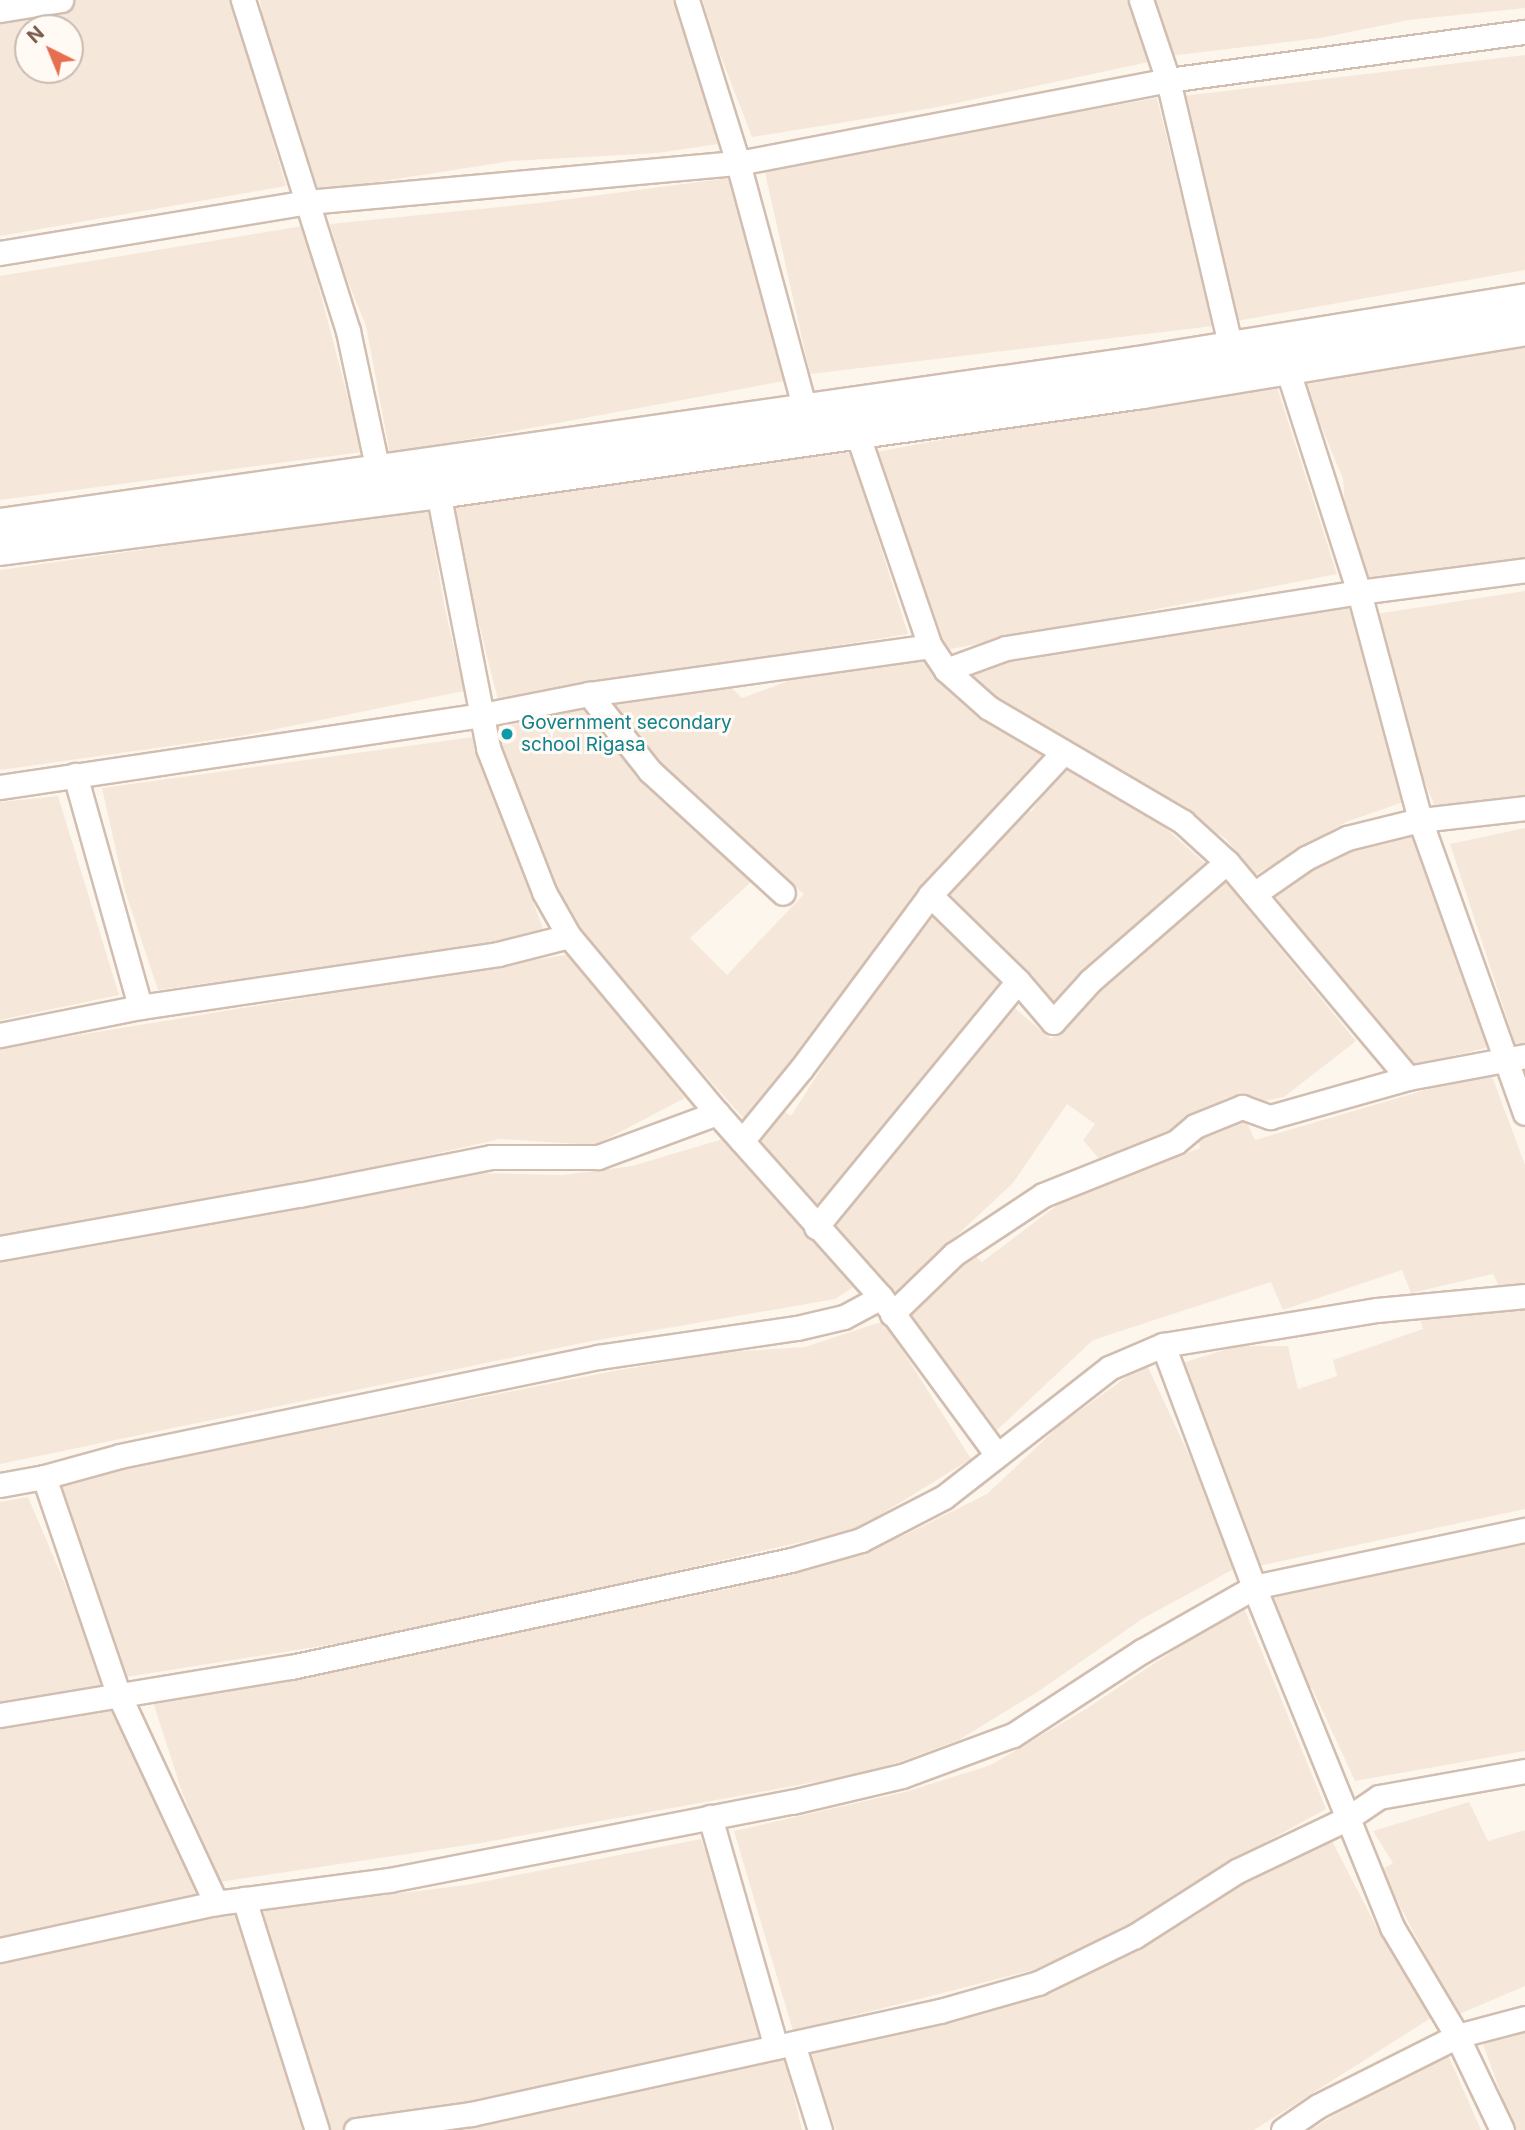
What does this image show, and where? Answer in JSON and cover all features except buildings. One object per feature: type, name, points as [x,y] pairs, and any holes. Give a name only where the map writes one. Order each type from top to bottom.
[{"type":"main road","points":[[0,524],[805,411],[1231,348],[1525,300]]},
{"type":"main road","points":[[0,549],[438,492],[857,433],[1287,369],[1525,329]]},
{"type":"street","points":[[0,10],[61,0]]},
{"type":"street","points":[[243,0],[348,331],[378,471]]},
{"type":"street","points":[[687,0],[738,163],[805,411]]},
{"type":"street","points":[[1141,0],[1168,79],[1231,348]]},
{"type":"street","points":[[0,253],[308,202],[738,163],[1168,79],[1525,32]]},
{"type":"street","points":[[1287,369],[1359,592],[1420,820],[1515,1057],[1525,1113]]},
{"type":"street","points":[[857,433],[930,646],[946,670],[989,708],[1063,753],[1131,789],[1183,822],[1227,862],[1408,1078]]},
{"type":"street","points":[[438,492],[488,748],[544,892],[569,936],[717,1113],[887,1305],[997,1455]]},
{"type":"street","points":[[946,670],[1006,648],[1359,592],[1525,570]]},
{"type":"street","points":[[0,787],[482,715],[589,694],[930,646]]},
{"type":"street","points":[[589,694],[650,771],[783,893]]},
{"type":"street","points":[[742,1142],[801,1069],[930,895],[1063,753]]},
{"type":"street","points":[[75,775],[140,1007]]},
{"type":"street","points":[[1254,894],[1306,859],[1347,838],[1420,820],[1525,808]]},
{"type":"street","points":[[930,895],[1018,981],[1053,1022],[1090,981],[1227,862]]},
{"type":"street","points":[[0,1035],[140,1007],[498,954],[569,936]]},
{"type":"street","points":[[816,1227],[1018,981]]},
{"type":"street","points":[[0,1485],[44,1477],[120,1456],[598,1357],[797,1328],[887,1305],[954,1254],[1042,1195],[1176,1142],[1195,1126],[1242,1107],[1270,1117],[1408,1078],[1515,1057]]},
{"type":"street","points":[[0,1248],[299,1195],[491,1157],[598,1157],[717,1113]]},
{"type":"street","points":[[0,1714],[291,1667],[792,1560],[861,1540],[944,1497],[1109,1368],[1163,1345],[1377,1310],[1525,1296]]},
{"type":"street","points":[[1163,1345],[1254,1587],[1392,1927],[1457,2036],[1502,2130]]},
{"type":"street","points":[[44,1477],[118,1693],[216,1903]]},
{"type":"street","points":[[0,1950],[216,1903],[389,1880],[792,1802],[902,1776],[1013,1735],[1142,1651],[1254,1587],[1525,1530]]},
{"type":"street","points":[[356,2130],[471,2114],[940,2011],[1038,1983],[1135,1936],[1237,1871],[1348,1818],[1379,1797],[1525,1771]]},
{"type":"street","points":[[710,1817],[784,2045],[820,2130]]},
{"type":"street","points":[[244,1899],[317,2130]]},
{"type":"street","points":[[1283,2130],[1318,2106],[1457,2036],[1525,2018]]},
{"type":"shaded area","points":[[0,0],[232,0],[286,186],[0,236]]},
{"type":"shaded area","points":[[260,0],[674,0],[718,144],[658,153],[511,161],[319,191],[265,32]]},
{"type":"shaded area","points":[[703,0],[1127,0],[1149,62],[938,107],[752,137],[713,36]]},
{"type":"shaded area","points":[[1149,0],[1525,0],[1525,8],[1409,20],[1320,38],[1169,56]]},
{"type":"shaded area","points":[[1525,55],[1525,270],[1236,321],[1183,96]]},
{"type":"shaded area","points":[[1157,98],[1213,326],[810,374],[764,168]]},
{"type":"shaded area","points":[[729,178],[784,381],[390,454],[366,326],[344,272],[330,224],[539,203]]},
{"type":"shaded area","points":[[303,226],[362,452],[0,500],[0,276]]},
{"type":"shaded area","points":[[1525,343],[1525,559],[1367,582],[1347,531],[1343,479],[1301,377]]},
{"type":"shaded area","points":[[1274,378],[1337,574],[946,650],[876,452]]},
{"type":"shaded area","points":[[851,452],[908,634],[498,700],[449,505]]},
{"type":"shaded area","points":[[428,509],[444,604],[464,691],[241,736],[0,770],[0,570]]},
{"type":"shaded area","points":[[1525,591],[1525,797],[1436,809],[1397,715],[1376,614]]},
{"type":"shaded area","points":[[1352,601],[1378,715],[1409,800],[1346,822],[1255,875],[1226,839],[1136,782],[991,698],[967,674],[1008,655]]},
{"type":"shaded area","points":[[918,655],[951,689],[1046,756],[946,863],[745,1120],[580,934],[556,888],[494,730],[587,704],[639,777],[751,882],[690,938],[727,975],[804,894],[669,778],[605,702],[727,683],[742,698],[829,666]]},
{"type":"shaded area","points":[[473,737],[543,929],[497,943],[158,990],[125,891],[102,788]]},
{"type":"shaded area","points":[[1066,762],[1141,806],[1209,867],[1054,1006],[946,894],[1021,807],[1031,812]]},
{"type":"shaded area","points":[[58,796],[119,995],[0,1020],[0,802]]},
{"type":"shaded area","points":[[1525,828],[1525,1044],[1516,1046],[1450,844]]},
{"type":"shaded area","points":[[1411,835],[1489,1047],[1413,1066],[1273,894],[1337,852]]},
{"type":"shaded area","points":[[1223,879],[1356,1041],[1284,1097],[1264,1101],[1226,1098],[1169,1133],[1101,1161],[1083,1140],[1095,1124],[1067,1104],[1013,1183],[893,1295],[829,1219],[1008,1002],[1051,1039],[1096,986]]},
{"type":"shaded area","points":[[936,913],[1007,980],[887,1121],[822,1210],[757,1142],[784,1111],[791,1116],[857,1012]]},
{"type":"shaded area","points":[[571,954],[685,1098],[595,1145],[499,1139],[311,1183],[0,1237],[0,1048]]},
{"type":"shaded area","points":[[1490,1071],[1525,1165],[1525,1285],[1501,1290],[1493,1274],[1411,1293],[1402,1270],[1283,1310],[1271,1282],[1093,1340],[995,1432],[909,1315],[972,1253],[982,1262],[1064,1200],[1200,1148],[1196,1132],[1244,1116],[1255,1140]]},
{"type":"shaded area","points":[[723,1139],[855,1286],[835,1299],[587,1342],[0,1464],[0,1260],[90,1247],[480,1173],[563,1175],[632,1166]]},
{"type":"shaded area","points":[[1525,1306],[1525,1509],[1258,1566],[1182,1363],[1237,1346],[1288,1346],[1298,1389],[1337,1376],[1333,1360],[1423,1329],[1419,1316]]},
{"type":"shaded area","points":[[884,1321],[971,1459],[857,1529],[421,1630],[120,1678],[53,1489],[125,1468],[619,1370],[727,1352],[805,1347]]},
{"type":"shaded area","points":[[1146,1363],[1190,1457],[1234,1569],[1142,1619],[1039,1691],[959,1740],[875,1771],[481,1843],[219,1882],[182,1792],[153,1702],[389,1658],[728,1589],[853,1556],[905,1535],[987,1494],[1060,1425]]},
{"type":"shaded area","points":[[28,1497],[207,1917],[466,1885],[701,1839],[788,2071],[802,2130],[0,2130],[0,1502]]},
{"type":"shaded area","points":[[1525,1545],[1525,1751],[1355,1781],[1312,1688],[1305,1688],[1267,1597],[1309,1581],[1372,1568]]},
{"type":"shaded area","points":[[1244,1608],[1326,1809],[1208,1874],[1120,1932],[1033,1970],[793,2031],[734,1831],[905,1792],[991,1765],[1086,1709],[1200,1633]]},
{"type":"shaded area","points":[[1469,1802],[1488,1841],[1525,1830],[1525,1986],[1457,2015],[1381,1870],[1393,1863],[1373,1831]]},
{"type":"shaded area","points":[[1331,1839],[1376,1926],[1431,2018],[1254,2130],[836,2130],[808,2053],[991,2011],[1094,1971],[1197,1915],[1242,1880]]},
{"type":"shaded area","points":[[1525,2032],[1525,2130],[1514,2130],[1483,2044]]},
{"type":"shaded area","points":[[1448,2055],[1481,2130],[1310,2130],[1336,2114]]},
{"type":"place","name":"Government secondary school Rigasa","points":[[507,734]]}]
